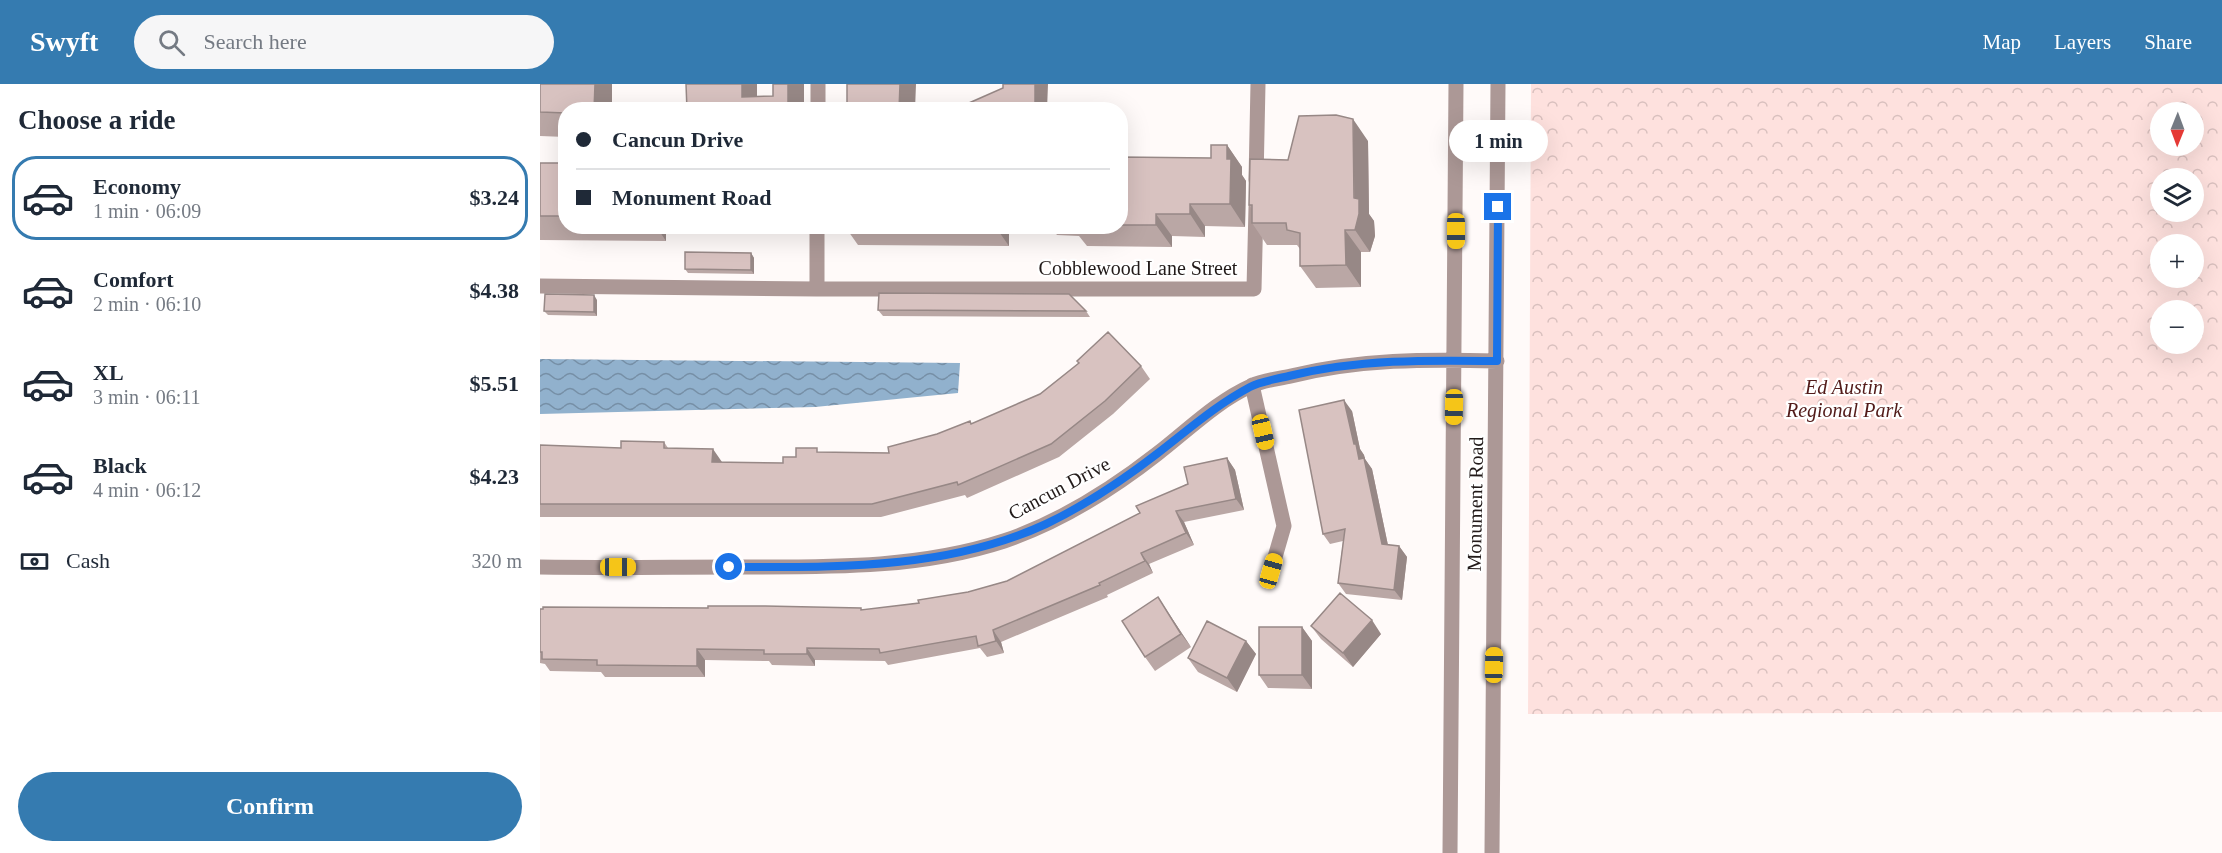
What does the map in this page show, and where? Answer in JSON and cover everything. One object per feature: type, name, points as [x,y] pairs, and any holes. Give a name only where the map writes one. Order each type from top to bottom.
[{"type":"street","points":[[818,84],[818,102]]},
{"type":"street","name":"Cobblewood Lane Street","points":[[540,286],[817,289],[1254,289],[1258,84]]},
{"type":"street","name":"Monument Road","points":[[1450,853],[1456,84]]},
{"type":"street","name":"Monument Road","points":[[1492,853],[1498,84]]},
{"type":"street","points":[[817,234],[817,289]]},
{"type":"street","name":"Cancun Drive","points":[[540,567],[840,567],[897,563],[1003,541],[1047,524],[1091,500],[1252,385],[1323,368],[1394,360],[1497,361]]},
{"type":"street","points":[[1252,385],[1284,526],[1271,571]]},
{"type":"green space","name":"Ed Austin Regional Park","points":[[1531,84],[2222,84],[2222,712],[1528,714]]},
{"type":"water","points":[[540,359],[960,363],[958,393],[815,407],[540,414]]},
{"type":"building","points":[[540,84],[595,84],[594,102],[558,102],[558,113],[540,112]]},
{"type":"building","points":[[686,84],[742,84],[742,97],[773,96],[773,84],[788,84],[788,102],[687,102]]},
{"type":"building","points":[[847,84],[900,84],[899,102],[847,102]]},
{"type":"building","points":[[1003,84],[1035,84],[1035,102],[971,102],[1003,88]]},
{"type":"building","points":[[1336,115],[1353,119],[1354,198],[1359,199],[1359,214],[1355,230],[1345,230],[1346,265],[1300,266],[1300,233],[1287,230],[1286,223],[1252,223],[1252,205],[1249,205],[1250,159],[1288,160],[1299,116]]},
{"type":"building","points":[[1211,145],[1227,145],[1227,159],[1231,159],[1230,204],[1190,204],[1190,214],[1156,214],[1156,225],[1128,225],[1128,157],[1211,158]]},
{"type":"building","points":[[540,163],[558,163],[558,216],[540,216]]},
{"type":"building","points":[[685,252],[751,253],[751,270],[685,269]]},
{"type":"building","points":[[879,293],[1069,294],[1086,311],[878,310]]},
{"type":"building","points":[[545,294],[594,295],[594,312],[544,311]]},
{"type":"building","points":[[1108,332],[1141,366],[1105,401],[1051,444],[958,485],[957,482],[872,504],[540,504],[540,445],[621,448],[621,441],[664,442],[664,448],[713,449],[712,462],[783,463],[783,457],[796,457],[796,448],[817,448],[817,452],[889,453],[888,447],[937,434],[970,421],[971,424],[1040,394],[1079,363],[1077,361]]},
{"type":"building","points":[[1344,400],[1359,459],[1364,458],[1382,544],[1399,546],[1394,590],[1338,583],[1345,529],[1323,534],[1299,410]]},
{"type":"building","points":[[1227,458],[1236,499],[1176,511],[1186,533],[1141,553],[1145,561],[1099,583],[1100,585],[993,630],[996,641],[978,646],[976,636],[880,653],[879,649],[807,648],[807,654],[764,654],[764,650],[697,649],[697,666],[597,665],[597,660],[542,659],[540,609],[543,607],[765,606],[861,608],[861,610],[919,603],[918,600],[968,592],[1007,581],[1140,513],[1136,506],[1188,484],[1184,467]]},
{"type":"building","points":[[1340,593],[1372,620],[1343,653],[1311,626]]},
{"type":"building","points":[[1158,597],[1181,634],[1145,657],[1122,621]]},
{"type":"building","points":[[1207,621],[1246,641],[1227,678],[1188,658]]},
{"type":"building","points":[[1259,627],[1302,627],[1302,675],[1259,675]]},
{"type":"route","points":[[729,567],[840,567],[897,563],[1003,541],[1047,524],[1091,500],[1252,385],[1323,368],[1385,361],[1410,359],[1497,361],[1498,207]]}]
